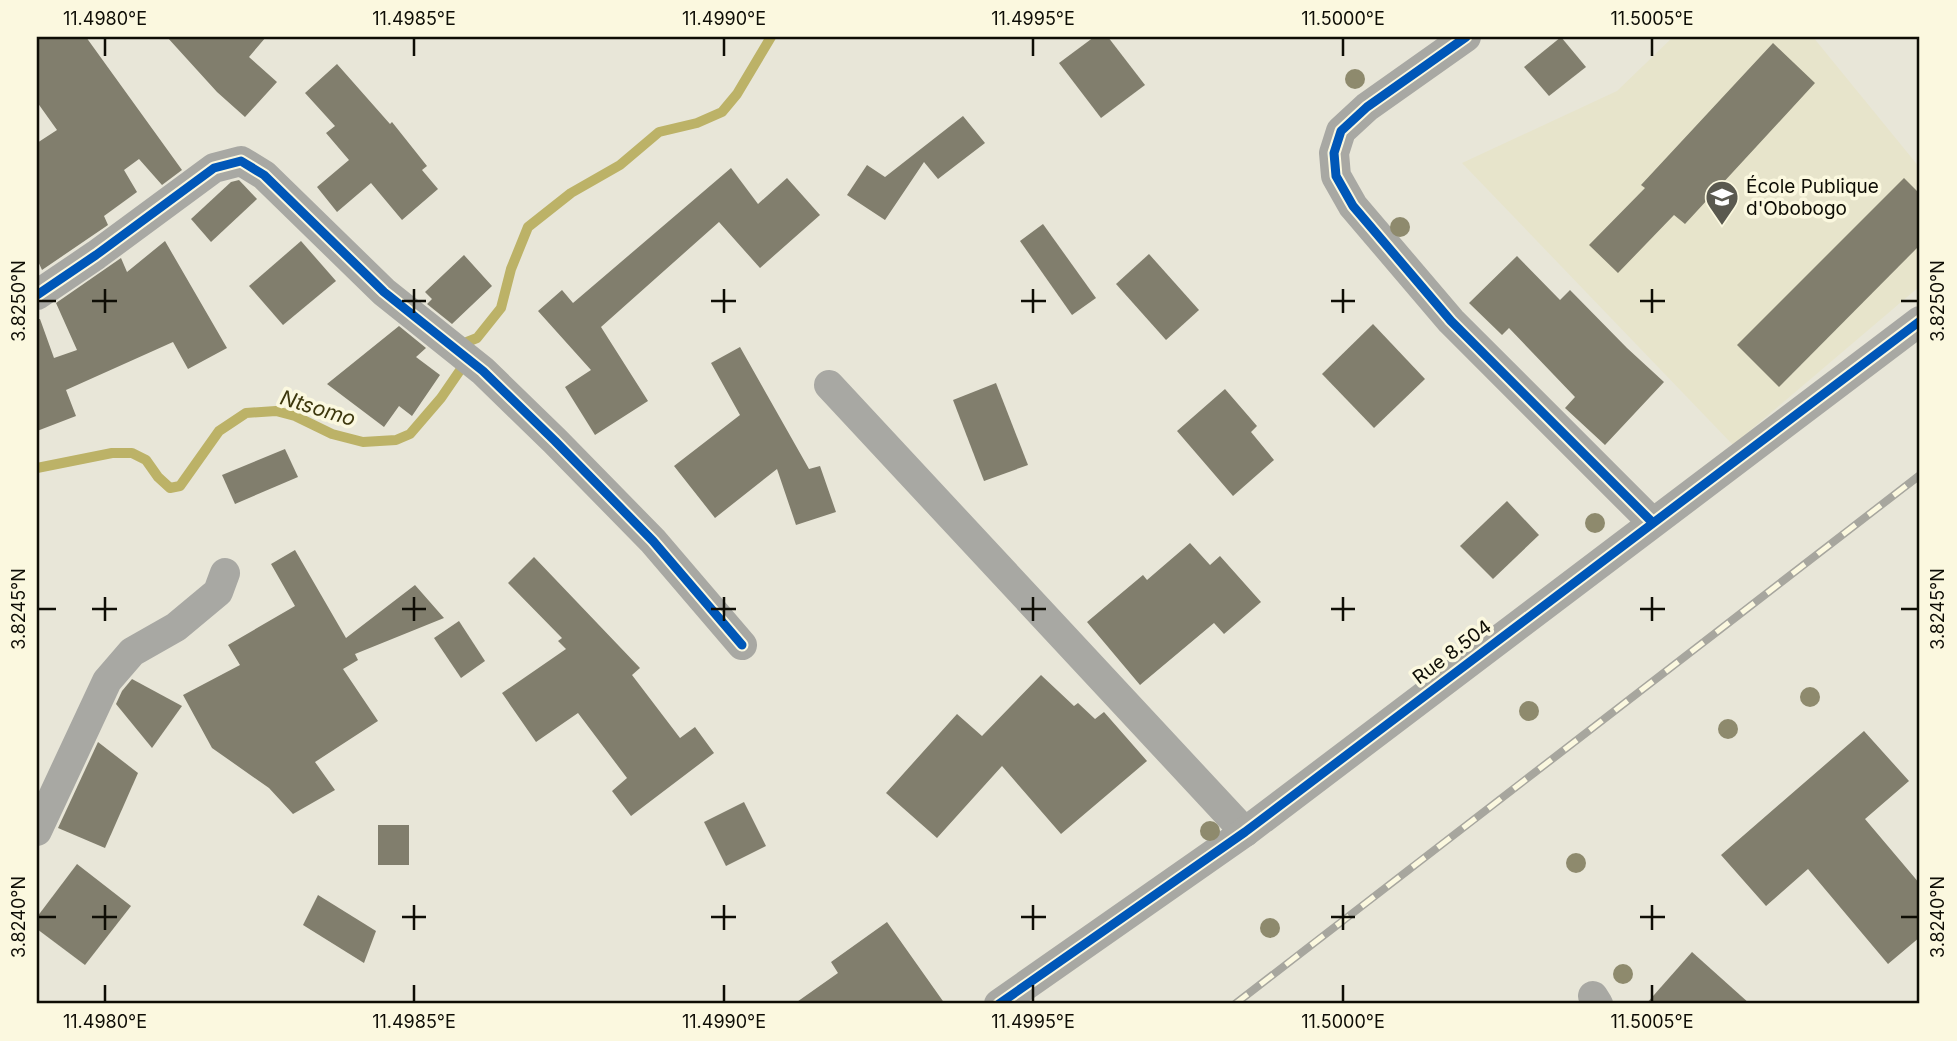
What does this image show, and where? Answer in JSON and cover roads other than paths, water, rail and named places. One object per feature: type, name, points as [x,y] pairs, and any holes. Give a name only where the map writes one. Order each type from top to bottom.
[{"type":"street","points":[[1466,37],[1367,107],[1341,131],[1334,153],[1336,176],[1353,206],[1451,321],[1652,522]]},
{"type":"street","points":[[37,295],[214,168],[242,161],[264,175],[384,292],[483,371],[510,397],[653,541],[742,645]]},
{"type":"street","name":"Rue 8.504","points":[[999,1004],[1245,832],[1920,321]]},
{"type":"street","points":[[829,385],[1245,832]]},
{"type":"street","points":[[37,831],[107,681],[132,652],[176,627],[218,592],[225,573]]},
{"type":"waterway","name":"Ntsomo","points":[[37,468],[112,453],[132,453],[146,460],[170,488],[180,486],[219,431],[246,413],[276,411],[295,416],[332,434],[363,442],[396,440],[410,434],[441,398],[463,366],[467,342],[477,338],[501,308],[511,269],[528,227],[571,193],[620,165],[659,132],[697,123],[722,112],[737,94],[771,37]]},
{"type":"railway","points":[[1235,1004],[1920,475]]},
{"type":"place","name":"École Publique d'Obobogo","points":[[1722,227]]}]
